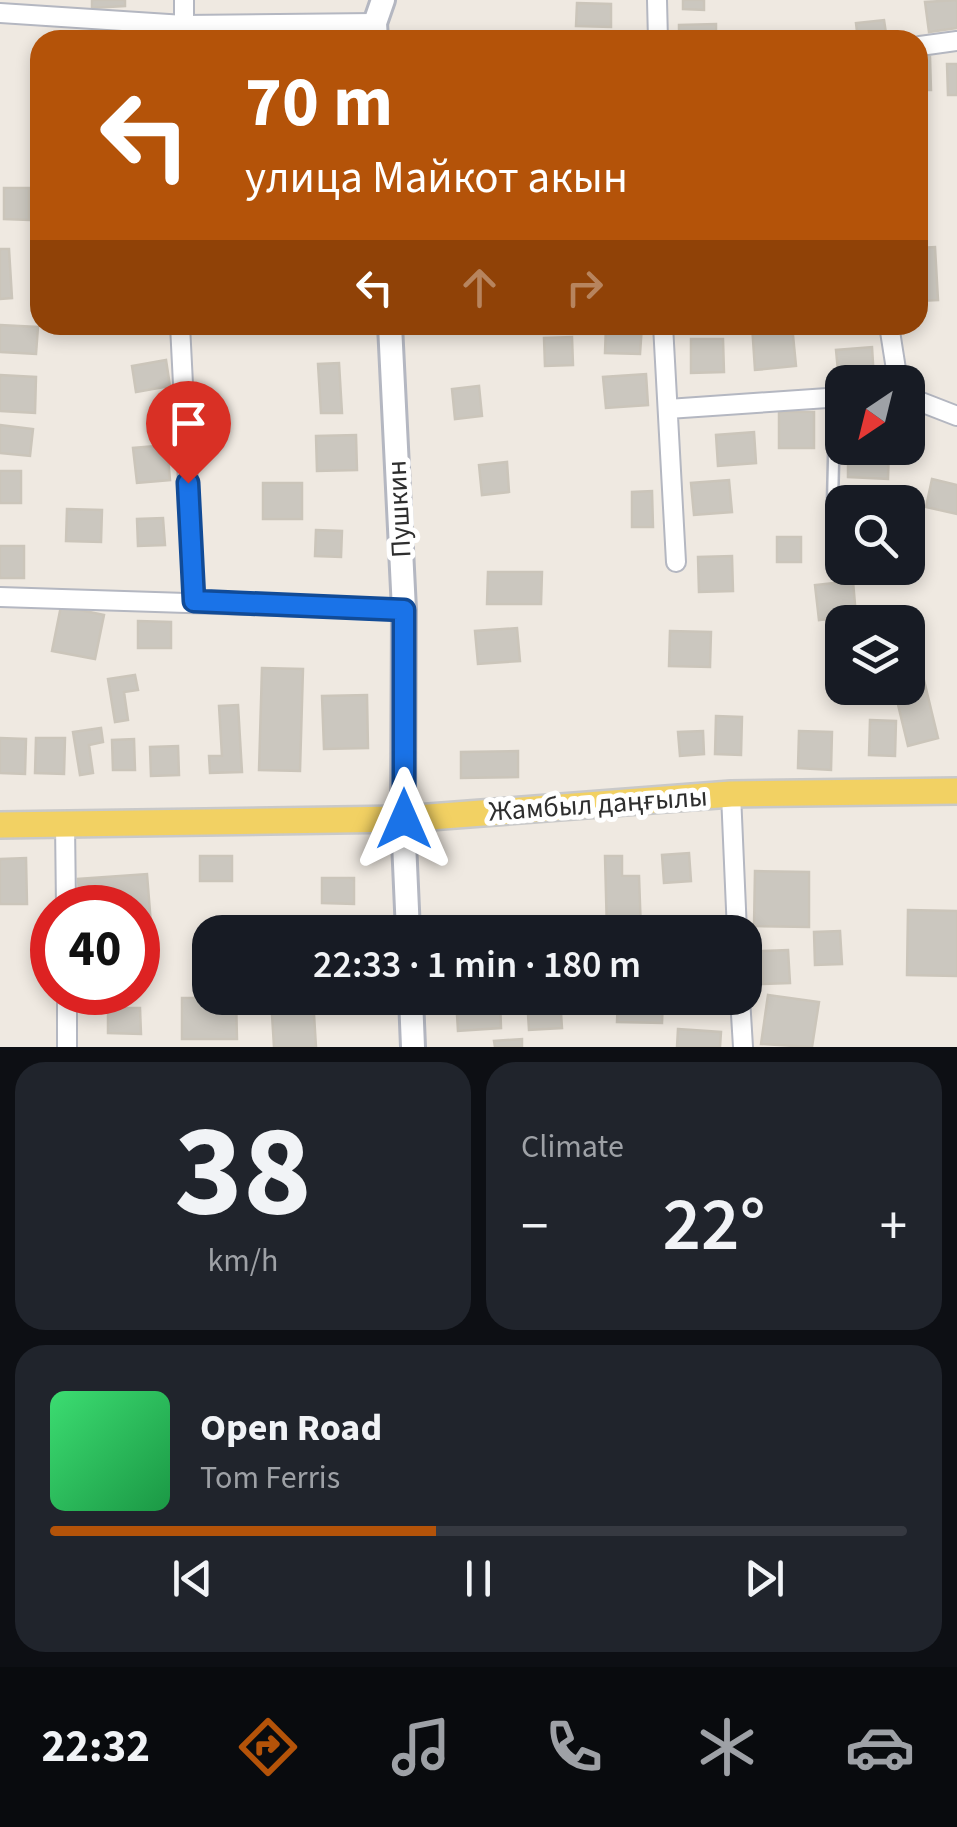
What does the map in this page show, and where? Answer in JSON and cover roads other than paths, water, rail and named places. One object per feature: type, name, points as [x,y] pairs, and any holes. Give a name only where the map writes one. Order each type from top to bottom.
[{"type":"main road","name":"Жамбыл даңғылы","points":[[0,825],[404,819],[730,794],[957,791]]},
{"type":"street","points":[[184,0],[184,25]]},
{"type":"street","points":[[658,0],[658,30]]},
{"type":"street","points":[[0,13],[184,25],[383,13]]},
{"type":"street","points":[[928,45],[957,41]]},
{"type":"street","points":[[181,335],[194,601]]},
{"type":"street","name":"Пушкин","points":[[390,335],[404,610],[407,915]]},
{"type":"street","points":[[664,335],[676,562]]},
{"type":"street","points":[[891,335],[896,365]]},
{"type":"street","points":[[668,410],[825,399]]},
{"type":"street","points":[[925,403],[957,416]]},
{"type":"street","points":[[0,598],[404,610]]},
{"type":"street","points":[[730,794],[736,915]]},
{"type":"street","points":[[65,823],[66,885]]},
{"type":"street","points":[[67,1015],[68,1047]]},
{"type":"street","points":[[412,1015],[413,1047]]},
{"type":"street","points":[[741,1015],[742,1047]]}]
